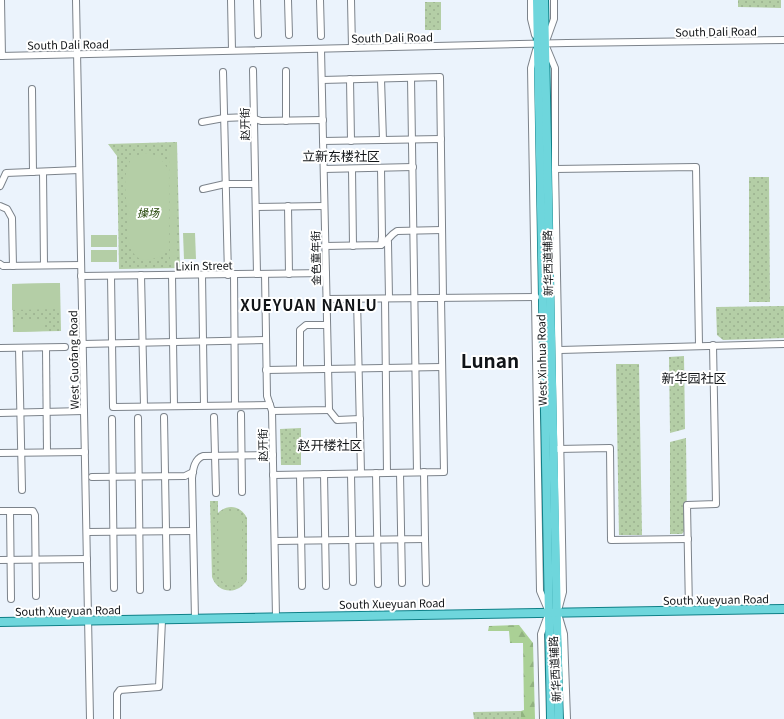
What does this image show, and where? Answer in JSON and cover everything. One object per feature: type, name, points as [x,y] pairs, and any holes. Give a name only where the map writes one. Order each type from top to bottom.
[{"type":"main road","name":"West Xinhua Road","points":[[537,0],[542,44],[557,449],[551,719]]},
{"type":"main road","name":"West Xinhua Road","points":[[544,0],[542,44],[553,612],[559,719]]},
{"type":"main road","name":"South Xueyuan Road","points":[[0,622],[784,609]]},
{"type":"street","points":[[1,0],[1,56]]},
{"type":"street","name":"West Guofang Road","points":[[76,0],[90,719]]},
{"type":"street","points":[[231,0],[232,50]]},
{"type":"street","points":[[257,0],[258,35]]},
{"type":"street","points":[[288,0],[289,35]]},
{"type":"street","points":[[320,0],[321,36]]},
{"type":"street","points":[[351,0],[352,48]]},
{"type":"street","name":"新华西道辅路","points":[[531,0],[531,19],[555,68],[555,169],[560,350],[557,449]]},
{"type":"street","name":"新华西道辅路","points":[[554,0],[554,19],[531,68],[540,591],[564,634],[566,719]]},
{"type":"street","name":"South Dali Road","points":[[1,56],[321,48],[784,40]]},
{"type":"street","name":"金色童年街","points":[[321,48],[329,410]]},
{"type":"street","name":"赵开街","points":[[253,70],[257,274]]},
{"type":"street","points":[[286,71],[286,121]]},
{"type":"street","points":[[223,72],[225,184],[235,341],[235,405]]},
{"type":"street","points":[[273,475],[444,472],[440,77],[322,80]]},
{"type":"street","points":[[411,78],[417,472]]},
{"type":"street","points":[[350,79],[351,141]]},
{"type":"street","points":[[381,79],[383,140]]},
{"type":"street","points":[[32,89],[33,172]]},
{"type":"street","points":[[202,122],[224,118],[254,118],[261,121],[323,120]]},
{"type":"street","points":[[323,142],[441,139]]},
{"type":"street","points":[[324,169],[413,167]]},
{"type":"street","points":[[555,169],[696,167],[699,345]]},
{"type":"street","points":[[381,168],[381,245]]},
{"type":"street","points":[[352,169],[353,246]]},
{"type":"street","points":[[0,186],[3,171],[43,172],[80,170]]},
{"type":"street","points":[[43,172],[44,265]]},
{"type":"street","points":[[203,189],[225,184],[255,184]]},
{"type":"street","points":[[0,206],[7,208],[12,218],[13,266]]},
{"type":"street","points":[[288,206],[289,274]]},
{"type":"street","points":[[256,207],[324,206]]},
{"type":"street","points":[[388,473],[386,368],[388,242],[392,234],[397,231],[442,230]]},
{"type":"street","points":[[325,246],[381,245],[388,242]]},
{"type":"street","points":[[0,264],[3,266],[81,265]]},
{"type":"street","name":"Lixin Street","points":[[81,276],[326,273]]},
{"type":"street","name":"赵开街","points":[[265,274],[267,396],[272,411],[276,617]]},
{"type":"street","points":[[141,275],[144,406]]},
{"type":"street","points":[[172,275],[174,406]]},
{"type":"street","points":[[202,275],[204,406]]},
{"type":"street","points":[[111,276],[113,407],[270,404]]},
{"type":"street","points":[[326,299],[536,296]]},
{"type":"street","points":[[358,299],[360,474]]},
{"type":"street","points":[[300,369],[300,330],[306,325],[327,325]]},
{"type":"street","points":[[83,344],[266,340]]},
{"type":"street","points":[[560,350],[699,345],[784,344]]},
{"type":"street","points":[[689,610],[687,505],[716,504],[713,345]]},
{"type":"street","points":[[0,348],[65,347]]},
{"type":"street","points":[[19,348],[22,490]]},
{"type":"street","points":[[46,348],[47,452]]},
{"type":"street","points":[[266,370],[442,367]]},
{"type":"street","points":[[272,411],[329,410],[337,420],[360,419]]},
{"type":"street","points":[[0,413],[84,411]]},
{"type":"street","points":[[241,414],[242,492]]},
{"type":"street","points":[[164,417],[167,587]]},
{"type":"street","points":[[214,417],[216,494]]},
{"type":"street","points":[[138,418],[140,590]]},
{"type":"street","points":[[112,419],[114,588]]},
{"type":"street","points":[[557,449],[610,448],[611,540],[688,539]]},
{"type":"street","points":[[0,453],[85,452]]},
{"type":"street","points":[[195,619],[193,472],[195,462],[199,457],[272,455]]},
{"type":"street","points":[[92,478],[185,476],[193,472]]},
{"type":"street","points":[[424,472],[426,583]]},
{"type":"street","points":[[376,473],[378,584]]},
{"type":"street","points":[[400,473],[402,582]]},
{"type":"street","points":[[300,474],[302,586]]},
{"type":"street","points":[[324,474],[326,586]]},
{"type":"street","points":[[351,474],[353,582]]},
{"type":"street","points":[[0,511],[33,511],[35,515],[36,596]]},
{"type":"street","points":[[10,511],[11,599]]},
{"type":"street","points":[[87,532],[193,531]]},
{"type":"street","points":[[275,541],[426,539]]},
{"type":"street","points":[[0,560],[87,559]]},
{"type":"street","name":"新华西道辅路","points":[[543,719],[541,634],[553,612]]},
{"type":"street","points":[[117,719],[117,694],[120,690],[159,687],[162,620]]},
{"type":"green space","points":[[738,0],[781,0],[781,8],[738,7]]},
{"type":"green space","points":[[425,2],[441,2],[441,30],[425,30]]},
{"type":"green space","name":"操场","points":[[177,142],[180,268],[119,269],[117,156],[108,144]]},
{"type":"green space","points":[[169,148],[175,148],[177,265],[170,265]]},
{"type":"green space","points":[[146,153],[159,156],[168,169],[169,239],[167,248],[161,256],[149,260],[140,259],[134,255],[130,248],[127,229],[125,189],[127,168],[130,161],[134,156]]},
{"type":"green space","points":[[749,177],[769,177],[770,302],[749,302]]},
{"type":"green space","points":[[183,233],[195,233],[196,259],[184,259]]},
{"type":"green space","points":[[91,235],[117,235],[117,247],[91,247]]},
{"type":"green space","points":[[91,250],[117,250],[117,262],[91,262]]},
{"type":"green space","points":[[60,283],[61,331],[13,332],[12,284]]},
{"type":"green space","points":[[60,283],[60,309],[12,310],[12,284]]},
{"type":"green space","points":[[784,306],[784,338],[723,340],[717,335],[716,307]]},
{"type":"green space","points":[[17,319],[43,319],[43,331],[17,332]]},
{"type":"green space","points":[[684,356],[685,429],[670,433],[669,357]]},
{"type":"green space","points":[[616,364],[639,364],[642,535],[619,535]]},
{"type":"green space","points":[[301,428],[301,465],[281,465],[280,429]]},
{"type":"green space","points":[[686,438],[687,528],[682,534],[670,534],[670,442]]},
{"type":"green space","points":[[210,501],[218,501],[218,513],[226,508],[234,507],[241,511],[247,518],[247,580],[243,585],[234,590],[219,587],[212,577]]},
{"type":"green space","points":[[229,511],[237,513],[242,521],[243,575],[238,583],[231,586],[223,583],[219,575],[218,522],[222,515]]},
{"type":"green space","points":[[519,625],[533,643],[535,719],[521,719],[521,711],[524,710],[523,643],[510,643],[509,631],[488,631],[489,626]]},
{"type":"green space","points":[[521,711],[521,719],[474,719],[473,712]]},
{"type":"district","name":"立新东楼社区","points":[[341,155]]},
{"type":"district","name":"XUEYUAN NANLU","points":[[309,304]]},
{"type":"district","name":"Lunan","points":[[490,359]]},
{"type":"district","name":"新华园社区","points":[[694,377]]},
{"type":"district","name":"赵开楼社区","points":[[330,444]]}]
